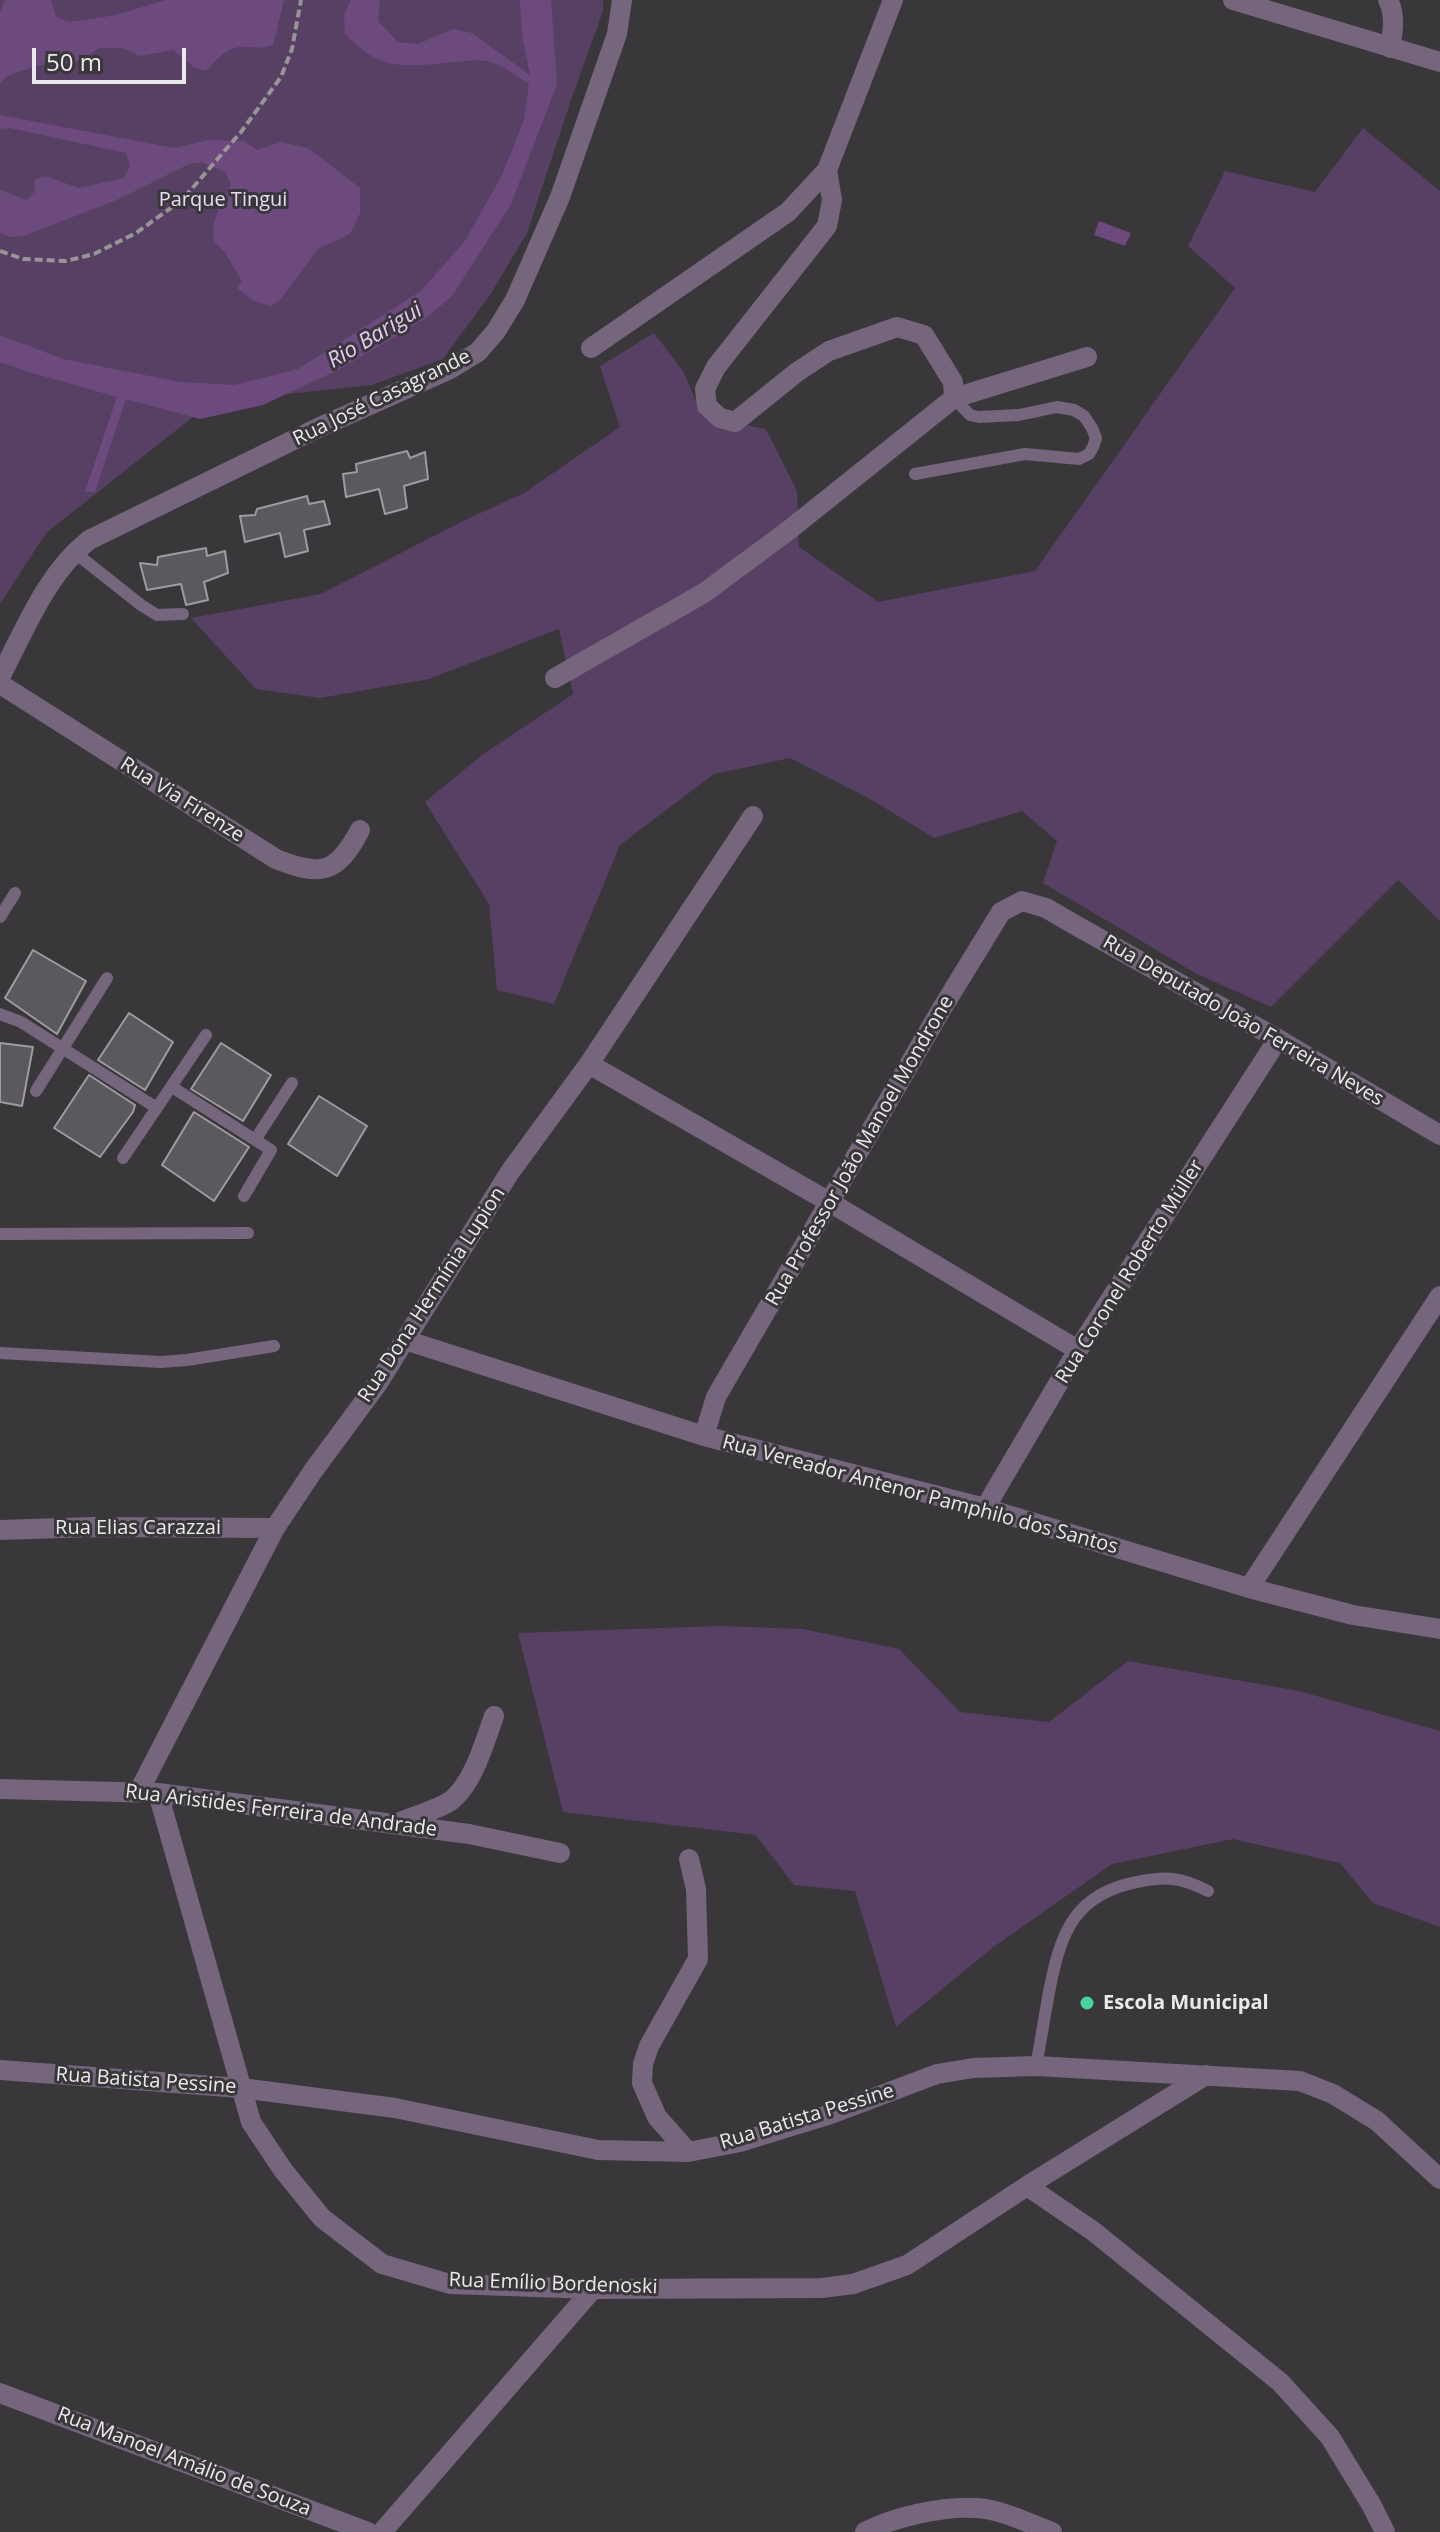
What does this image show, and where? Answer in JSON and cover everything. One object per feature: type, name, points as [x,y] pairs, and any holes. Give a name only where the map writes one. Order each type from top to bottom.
[{"type":"street","name":"Rua José Casagrande","points":[[0,677],[50,583],[74,552],[89,540],[318,428],[450,369],[478,352],[496,331],[515,300],[560,197],[617,34],[622,0]]},
{"type":"street","points":[[591,348],[788,212],[827,170],[893,0]]},
{"type":"street","points":[[1233,0],[1440,62]]},
{"type":"street","points":[[1388,0],[1393,28],[1390,48]]},
{"type":"street","points":[[827,170],[832,200],[827,226],[716,367],[705,389],[707,406],[720,418],[735,422],[797,372],[829,351],[897,327],[924,335],[953,382],[954,398]]},
{"type":"street","points":[[555,678],[704,593],[789,530],[954,398],[1087,357]]},
{"type":"street","name":"Rua Via Firenze","points":[[0,684],[276,859],[301,869],[333,866],[348,853],[360,830]]},
{"type":"street","name":"Rua Dona Hermínia Lupion","points":[[148,1792],[275,1528],[378,1383],[510,1172],[589,1064],[753,816]]},
{"type":"street","name":"Rua Professor João Manoel Mondrone","points":[[704,1436],[716,1397],[1001,912],[1022,901],[1046,908]]},
{"type":"street","name":"Rua Deputado João Ferreira Neves","points":[[1046,908],[1440,1135]]},
{"type":"street","name":"Rua Coronel Roberto Müller","points":[[985,1508],[1078,1350],[1278,1039]]},
{"type":"street","points":[[589,1064],[1078,1350]]},
{"type":"street","points":[[1249,1588],[1440,1296]]},
{"type":"street","name":"Rua Vereador Antenor Pamphilo dos Santos","points":[[405,1340],[704,1436],[985,1508],[1249,1588],[1353,1615],[1440,1629]]},
{"type":"street","name":"Rua Elias Carazzai","points":[[0,1530],[275,1528]]},
{"type":"street","points":[[395,1824],[452,1800],[481,1753],[494,1716]]},
{"type":"street","name":"Rua Aristides Ferreira de Andrade","points":[[0,1789],[148,1792],[469,1834],[560,1853]]},
{"type":"street","name":"Rua Emílio Bordenoski","points":[[148,1792],[251,2122],[283,2170],[322,2218],[382,2264],[450,2284],[593,2289],[822,2288],[853,2284],[907,2265],[1206,2075]]},
{"type":"street","points":[[688,2152],[657,2117],[642,2083],[643,2064],[649,2046],[698,1959],[696,1889],[689,1859]]},
{"type":"street","name":"Rua Batista Pessine","points":[[0,2070],[241,2088],[395,2108],[598,2150],[688,2152],[740,2142],[937,2074],[973,2068],[1036,2066],[1300,2081],[1333,2094],[1377,2121],[1440,2179]]},
{"type":"street","points":[[1027,2186],[1093,2231],[1280,2382],[1330,2437],[1385,2532]]},
{"type":"street","points":[[382,2532],[593,2289]]},
{"type":"street","name":"Rua Manoel Amálio de Souza","points":[[0,2393],[368,2532]]},
{"type":"street","points":[[865,2532],[879,2525],[929,2512],[975,2508],[1015,2517],[1052,2532]]},
{"type":"lane","points":[[915,474],[1025,454],[1079,459],[1089,454],[1096,438],[1084,416],[1074,410],[1057,407],[1019,415],[979,417],[963,410],[954,398]]},
{"type":"lane","points":[[74,552],[157,615],[183,614]]},
{"type":"lane","points":[[0,917],[15,893]]},
{"type":"lane","points":[[36,1091],[107,978]]},
{"type":"lane","points":[[0,1014],[21,1022],[157,1108]]},
{"type":"lane","points":[[123,1158],[206,1035]]},
{"type":"lane","points":[[255,1140],[292,1083]]},
{"type":"lane","points":[[172,1087],[271,1150],[244,1196]]},
{"type":"lane","points":[[0,1234],[248,1233]]},
{"type":"lane","points":[[0,1353],[161,1362],[274,1346]]},
{"type":"lane","points":[[1036,2066],[1058,1947],[1071,1922],[1090,1901],[1125,1884],[1165,1877],[1189,1881],[1208,1891]]},
{"type":"path","points":[[0,251],[23,259],[66,261],[94,254],[136,233],[182,200],[210,171],[281,77],[292,49],[301,0]]},
{"type":"green space","name":"Parque Tingui","points":[[0,0],[603,0],[603,11],[527,233],[490,295],[443,359],[372,385],[212,402],[46,533],[0,604]]},
{"type":"green space","points":[[1363,128],[1440,191],[1440,921],[1398,880],[1271,1007],[1197,974],[1043,883],[1057,841],[1022,811],[934,838],[872,800],[790,758],[714,774],[620,845],[554,1004],[497,990],[489,904],[425,802],[482,755],[573,694],[559,629],[429,679],[320,698],[256,689],[191,618],[321,594],[524,493],[620,427],[600,366],[654,333],[683,371],[703,417],[766,429],[797,491],[799,547],[878,602],[1035,571],[1235,288],[1188,246],[1225,171],[1315,192]]},
{"type":"green space","points":[[720,1626],[803,1629],[899,1649],[960,1712],[1049,1722],[1128,1661],[1299,1691],[1440,1731],[1440,1927],[1373,1903],[1340,1863],[1233,1839],[1112,1864],[992,1948],[896,2027],[855,1891],[794,1885],[756,1835],[563,1812],[518,1633]]},
{"type":"water","points":[[5,0],[51,0],[56,16],[68,22],[116,15],[165,0],[284,0],[273,45],[234,48],[206,71],[194,67],[173,50],[140,56],[122,48],[99,48],[85,58],[62,66],[39,65],[7,76],[0,83],[0,12]]},
{"type":"water","name":"Rio Barigui","points":[[351,0],[380,0],[378,21],[398,42],[418,44],[453,29],[472,33],[530,75],[522,34],[520,0],[551,0],[557,84],[511,204],[452,296],[426,318],[340,369],[263,405],[200,419],[126,399],[95,492],[85,492],[117,397],[0,362],[0,335],[63,359],[180,382],[235,385],[298,369],[421,291],[465,241],[502,175],[524,120],[529,84],[503,67],[485,61],[407,65],[383,61],[345,34],[344,15]]},
{"type":"water","points":[[0,115],[174,148],[209,140],[244,141],[257,150],[281,142],[308,148],[360,188],[360,213],[350,234],[318,249],[280,300],[270,306],[252,300],[237,288],[242,281],[224,251],[214,242],[215,219],[231,184],[225,172],[202,162],[189,164],[119,199],[24,236],[11,237],[0,233],[0,190],[27,200],[35,191],[34,180],[45,176],[79,188],[124,178],[130,166],[126,153],[10,128],[0,129]]},
{"type":"water","points":[[1099,221],[1131,233],[1125,246],[1094,235]]},
{"type":"building","points":[[407,451],[410,458],[425,452],[428,479],[404,486],[407,508],[385,514],[379,489],[346,497],[343,474],[357,472],[356,464]]},
{"type":"building","points":[[307,496],[309,504],[324,501],[330,524],[304,530],[308,551],[285,557],[280,533],[245,542],[240,516],[255,515],[257,509]]},
{"type":"building","points":[[206,548],[207,556],[225,551],[228,573],[204,582],[208,600],[186,605],[181,584],[147,590],[140,563],[157,565],[158,557]]},
{"type":"building","points":[[33,950],[86,981],[57,1034],[5,998]]},
{"type":"building","points":[[129,1013],[173,1042],[145,1090],[98,1060]]},
{"type":"building","points":[[0,1043],[33,1047],[22,1106],[0,1102]]},
{"type":"building","points":[[221,1043],[271,1075],[243,1121],[191,1089]]},
{"type":"building","points":[[89,1075],[135,1105],[100,1157],[54,1128]]},
{"type":"building","points":[[319,1096],[367,1126],[337,1176],[288,1144]]},
{"type":"building","points":[[194,1112],[249,1147],[214,1201],[162,1165]]},
{"type":"place","name":"Escola Municipal","points":[[1087,2003]]}]
